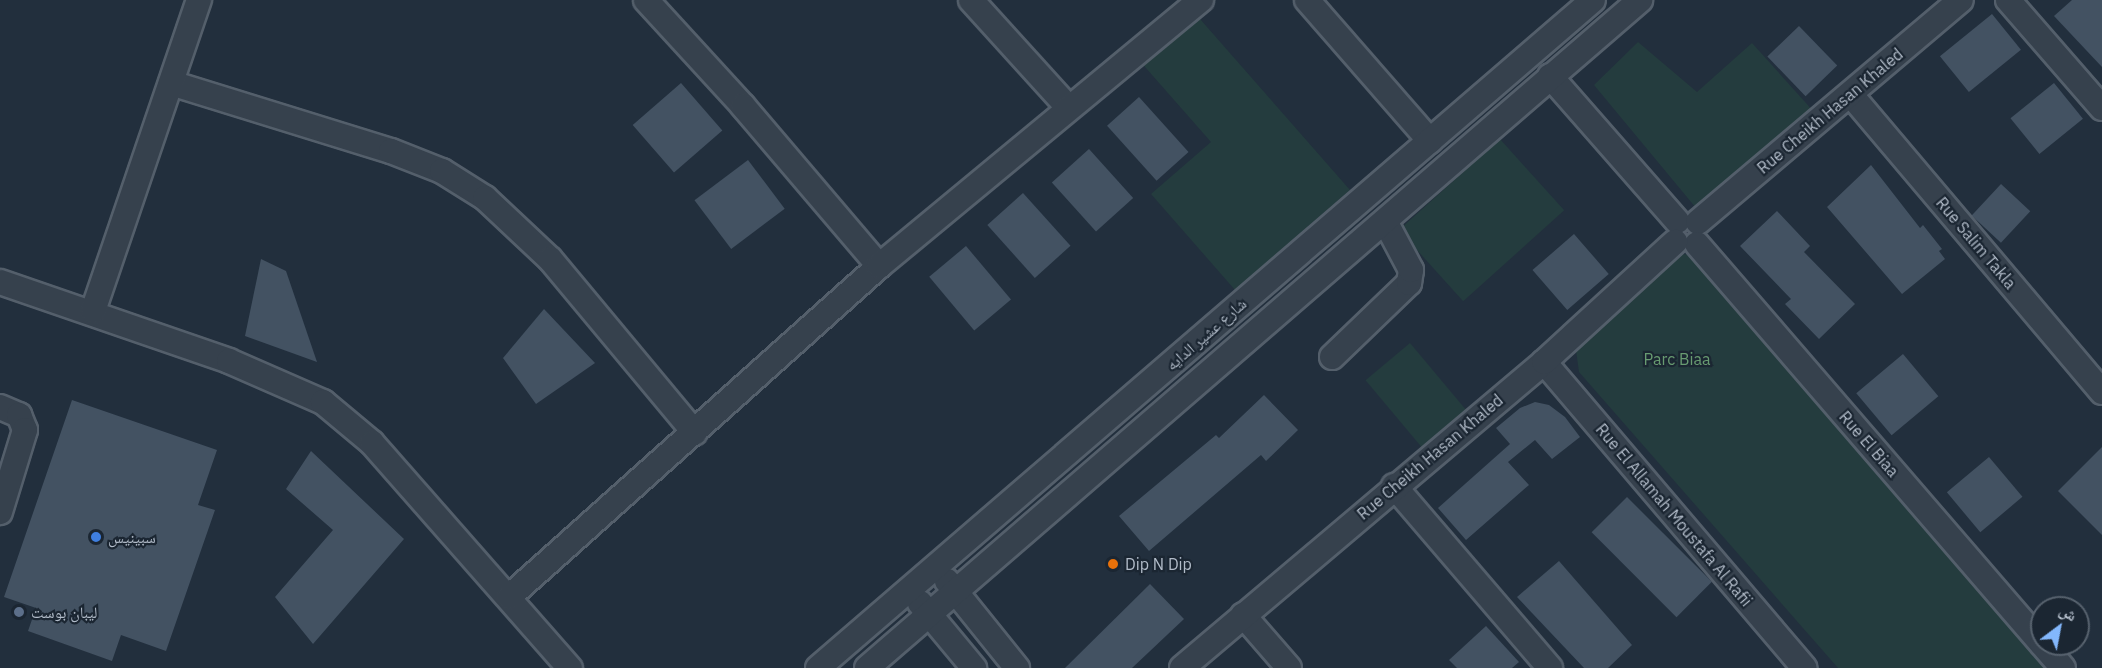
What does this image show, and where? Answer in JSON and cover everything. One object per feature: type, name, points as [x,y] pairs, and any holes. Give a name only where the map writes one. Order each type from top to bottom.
[{"type":"street","points":[[93,311],[199,0]]},
{"type":"street","points":[[646,0],[743,106],[879,266]]},
{"type":"street","points":[[971,0],[1068,107]]},
{"type":"street","points":[[509,597],[879,266],[1068,107],[1201,0]]},
{"type":"street","points":[[1307,0],[1430,141]]},
{"type":"street","name":"شارع عشير الدايه","points":[[818,668],[1593,0]]},
{"type":"street","name":"شارع عشير الدايه","points":[[867,668],[1640,0]]},
{"type":"street","name":"Rue Cheikh Hasan Khaled","points":[[1182,668],[1394,486],[1544,362],[1687,232],[1961,0]]},
{"type":"street","points":[[2008,0],[2102,108]]},
{"type":"street","name":"Rue El Biaa","points":[[1550,76],[2030,630]]},
{"type":"street","points":[[171,83],[391,151],[442,171],[485,198],[550,259],[695,433]]},
{"type":"street","name":"Rue Salim Takla","points":[[1851,95],[2102,392]]},
{"type":"street","points":[[1332,357],[1409,283],[1411,270],[1385,221]]},
{"type":"street","points":[[0,282],[93,311],[229,361],[323,402],[372,443],[570,668]]},
{"type":"street","name":"Rue El Allamah Moustafa Al Rafii","points":[[1544,362],[1804,668]]},
{"type":"street","points":[[0,406],[19,414],[25,430],[0,512]]},
{"type":"street","points":[[1394,486],[1550,668]]},
{"type":"street","points":[[936,566],[1017,668]]},
{"type":"street","points":[[909,589],[974,668]]},
{"type":"street","points":[[1243,615],[1289,668]]},
{"type":"street","name":"Rue El Biaa","points":[[2052,656],[2063,668]]},
{"type":"green space","points":[[1193,11],[1350,190],[1235,290],[1151,194],[1211,142],[1138,59]]},
{"type":"green space","points":[[1638,42],[1697,92],[1752,43],[1815,113],[1701,214],[1594,85]]},
{"type":"green space","points":[[1500,139],[1564,210],[1463,301],[1399,230]]},
{"type":"green space","name":"Parc Biaa","points":[[1661,253],[1697,255],[2030,642],[2030,656],[2042,656],[2052,668],[1838,668],[1579,372],[1574,336]]},
{"type":"green space","points":[[1410,343],[1466,410],[1421,447],[1366,380]]},
{"type":"building","points":[[2072,0],[2102,0],[2102,67],[2054,16]]},
{"type":"building","points":[[1992,14],[2021,50],[1969,92],[1940,56]]},
{"type":"building","points":[[1799,26],[1837,66],[1806,96],[1767,57]]},
{"type":"building","points":[[681,83],[722,131],[674,173],[633,125]]},
{"type":"building","points":[[2054,83],[2083,119],[2039,154],[2010,118]]},
{"type":"building","points":[[1139,97],[1189,152],[1157,181],[1107,126]]},
{"type":"building","points":[[1089,149],[1133,198],[1096,232],[1052,182]]},
{"type":"building","points":[[748,160],[785,209],[731,249],[694,200]]},
{"type":"building","points":[[1871,165],[1920,228],[1923,225],[1942,249],[1939,251],[1945,259],[1902,294],[1827,207]]},
{"type":"building","points":[[2001,184],[2030,211],[2001,243],[1972,215]]},
{"type":"building","points":[[1023,193],[1071,246],[1035,278],[987,225]]},
{"type":"building","points":[[1777,211],[1810,246],[1804,252],[1855,304],[1819,339],[1785,304],[1791,299],[1740,246]]},
{"type":"building","points":[[1574,234],[1609,274],[1567,310],[1532,270]]},
{"type":"building","points":[[966,246],[1011,300],[974,330],[929,277]]},
{"type":"building","points":[[261,259],[286,271],[317,362],[245,336]]},
{"type":"building","points":[[544,309],[595,363],[536,404],[503,358]]},
{"type":"building","points":[[1903,354],[1938,396],[1892,435],[1856,393]]},
{"type":"building","points":[[1264,395],[1298,430],[1266,461],[1261,455],[1149,551],[1119,516],[1216,435],[1219,438]]},
{"type":"building","points":[[72,400],[217,450],[198,505],[215,510],[166,651],[121,635],[112,661],[28,631],[36,608],[4,597]]},
{"type":"building","points":[[1535,402],[1549,405],[1565,417],[1580,437],[1552,459],[1535,440],[1508,462],[1529,485],[1466,540],[1438,508],[1510,444],[1496,428],[1520,408]]},
{"type":"building","points":[[2102,447],[2102,535],[2058,491]]},
{"type":"building","points":[[311,451],[404,539],[313,644],[275,597],[333,530],[286,489]]},
{"type":"building","points":[[1989,457],[2022,497],[1980,532],[1947,492]]},
{"type":"building","points":[[1627,497],[1712,582],[1676,617],[1592,532]]},
{"type":"building","points":[[1559,561],[1632,645],[1608,668],[1584,668],[1517,597]]},
{"type":"building","points":[[1150,584],[1184,619],[1132,668],[1065,668]]},
{"type":"building","points":[[1486,626],[1519,662],[1512,668],[1457,668],[1449,660]]},
{"type":"place","name":"سبينيس","points":[[96,537]]},
{"type":"place","name":"Dip N Dip","points":[[1113,564]]},
{"type":"place","name":"ليبان بوست","points":[[19,612]]}]
